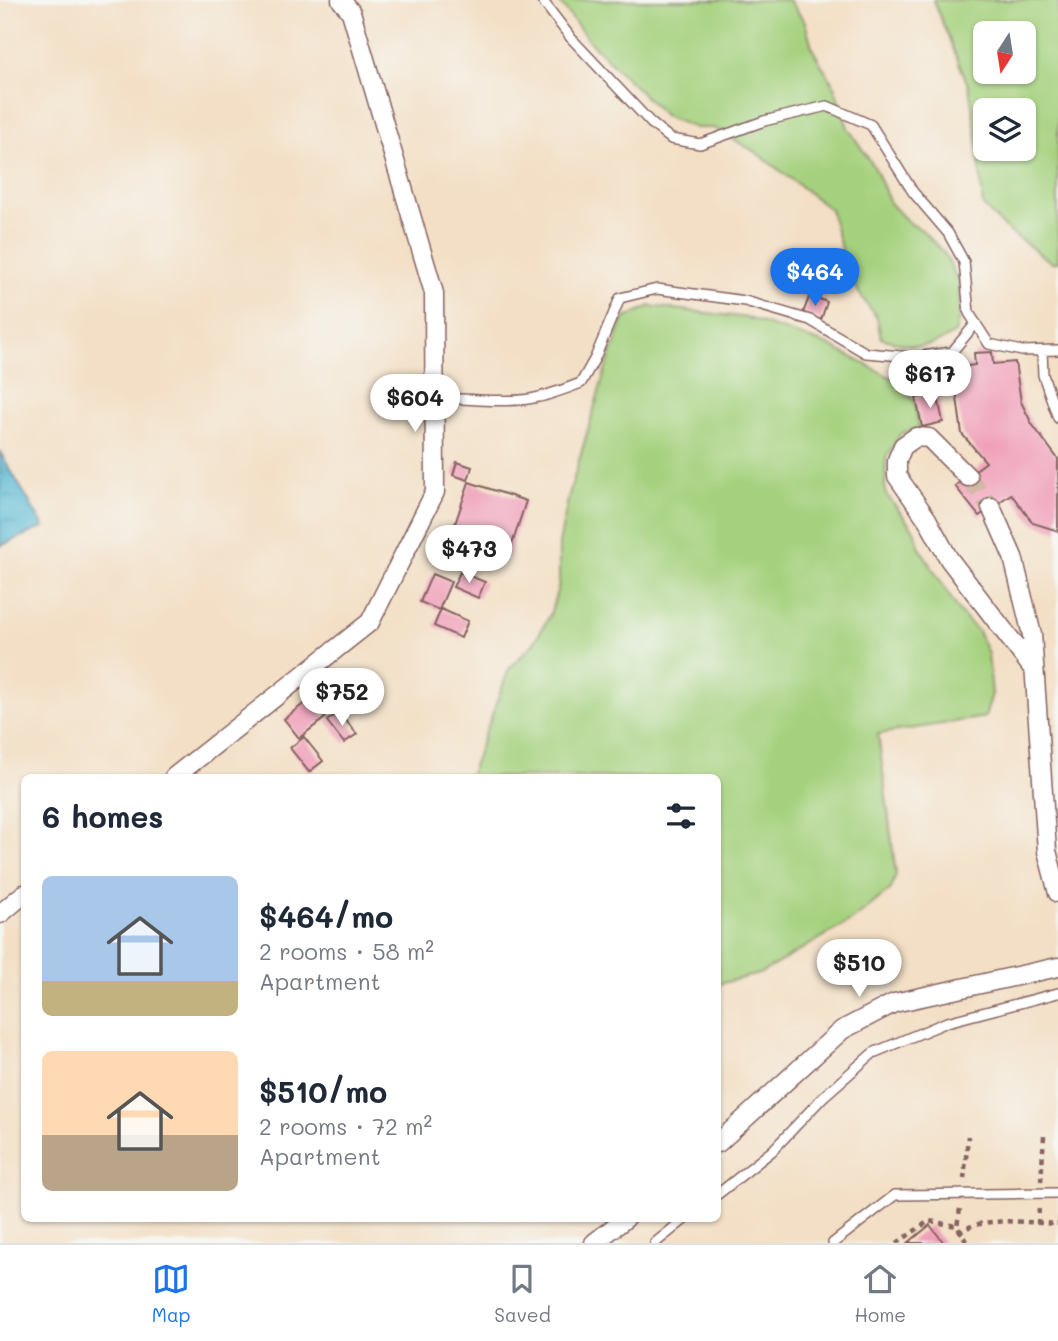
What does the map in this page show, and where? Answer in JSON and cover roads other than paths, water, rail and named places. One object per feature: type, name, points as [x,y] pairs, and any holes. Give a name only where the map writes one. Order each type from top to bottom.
[{"type":"street","points":[[178,774],[370,622],[435,492],[434,293],[351,12],[341,0]]},
{"type":"street","points":[[968,477],[929,438],[916,437],[903,446],[897,460],[897,476],[927,519],[949,559],[1034,670]]},
{"type":"street","points":[[991,508],[1013,557],[1032,635],[1046,850],[1058,893]]},
{"type":"street","points":[[0,914],[21,896]]},
{"type":"street","points":[[721,1140],[842,1030],[894,1003],[1058,967]]},
{"type":"street","points":[[594,1243],[621,1222]]},
{"type":"lane","points":[[542,0],[589,57],[651,122],[671,139],[700,144],[764,121],[827,106],[871,124],[913,192],[948,233],[964,262],[969,313],[989,344],[1022,351],[1058,350]]},
{"type":"lane","points":[[434,399],[464,397],[500,401],[539,398],[581,383],[621,298],[657,289],[745,301],[810,320],[866,353],[914,357],[952,352],[975,323]]},
{"type":"lane","points":[[1042,351],[1043,375],[1058,418]]},
{"type":"lane","points":[[721,1192],[772,1151],[824,1096],[873,1053],[947,1023],[1058,993]]},
{"type":"lane","points":[[833,1243],[895,1195],[1058,1193]]},
{"type":"lane","points":[[655,1243],[682,1222]]},
{"type":"water","points":[[0,452],[44,527],[0,546]]},
{"type":"tunnel","points":[[968,477],[991,507]]}]
